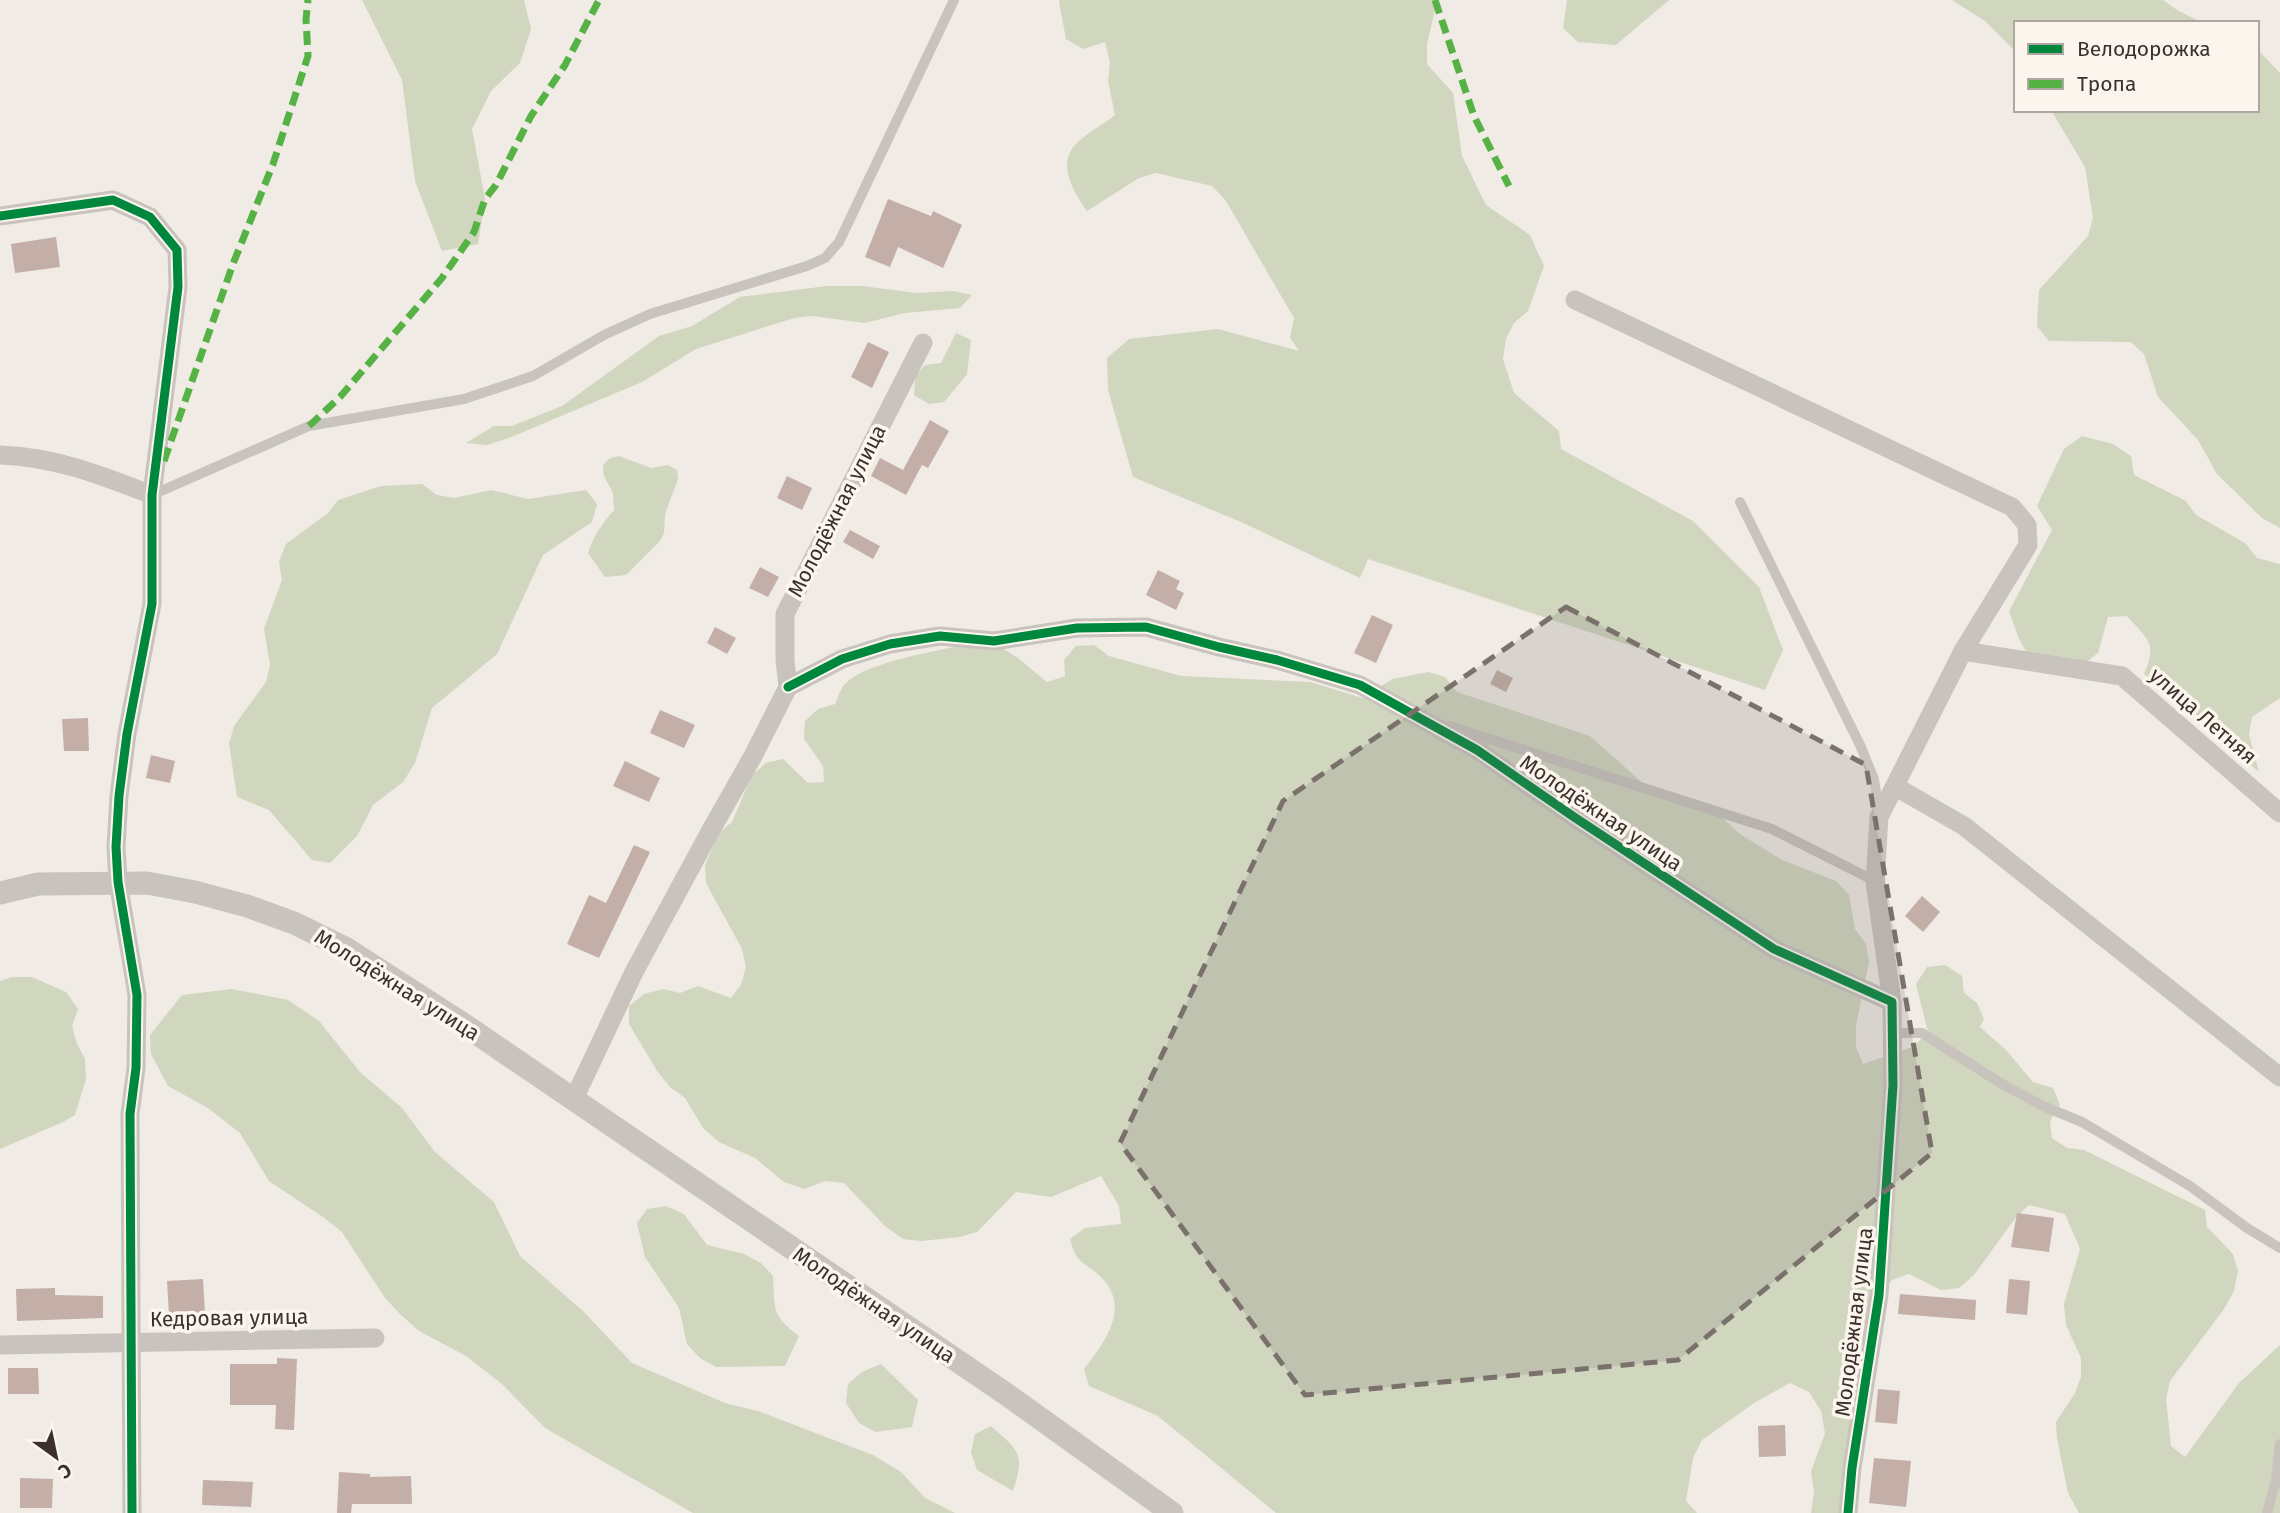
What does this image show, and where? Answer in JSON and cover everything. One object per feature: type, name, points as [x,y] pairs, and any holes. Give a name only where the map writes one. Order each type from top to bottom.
[{"type":"street","points":[[0,216],[113,200],[150,217],[177,250],[178,287],[152,495],[152,604],[127,734],[116,847],[118,882],[137,995],[136,1068],[130,1114],[132,1513]]},
{"type":"street","points":[[1575,300],[2012,507],[2027,525],[2028,545],[1963,651],[1879,817],[1875,882],[1892,1002]]},
{"type":"street","name":"Молодёжная улица","points":[[923,343],[785,614],[788,687],[842,659],[903,642],[940,636],[994,641],[1077,628],[1146,627],[1277,660],[1360,685],[1477,750],[1774,949],[1892,1002],[1894,1085],[1880,1295],[1852,1468],[1848,1513]]},
{"type":"street","points":[[0,455],[30,456],[94,472],[152,495]]},
{"type":"street","name":"улица Летняя","points":[[1963,651],[2122,676],[2280,813]]},
{"type":"street","points":[[573,1101],[635,972],[788,687]]},
{"type":"street","points":[[1896,787],[1964,826],[2280,1077]]},
{"type":"street","name":"Молодёжная улица","points":[[0,893],[38,884],[147,883],[247,906],[294,923],[356,955],[466,1026],[995,1387],[1172,1513]]},
{"type":"street","name":"Кедровая улица","points":[[0,1345],[375,1338]]},
{"type":"lane","points":[[152,495],[309,426],[464,399],[533,376],[604,335],[650,314],[751,285],[825,258],[839,242],[954,0]]},
{"type":"lane","points":[[1740,502],[1860,745],[1874,779],[1879,817]]},
{"type":"lane","points":[[1415,716],[1772,829],[1875,882]]},
{"type":"lane","points":[[1893,1033],[1922,1033],[2002,1084],[2043,1106],[2082,1122],[2178,1178],[2247,1228],[2280,1248]]},
{"type":"lane","points":[[2267,1513],[2276,1480],[2280,1444]]},
{"type":"highlighted area","points":[[1566,607],[1866,765],[1932,1153],[1678,1360],[1305,1395],[1120,1143],[1283,801]]},
{"type":"green space","points":[[362,0],[524,0],[531,29],[520,63],[491,91],[472,129],[485,199],[478,244],[442,251],[415,181],[402,80]]},
{"type":"green space","points":[[1060,0],[1435,0],[1427,44],[1427,64],[1453,93],[1462,156],[1486,205],[1530,235],[1544,266],[1528,311],[1514,323],[1506,339],[1503,359],[1514,393],[1559,431],[1561,449],[1693,521],[1759,587],[1783,650],[1765,690],[1368,559],[1360,578],[1241,522],[1133,477],[1108,390],[1107,358],[1129,339],[1218,329],[1299,351],[1290,338],[1294,318],[1226,201],[1212,186],[1156,173],[1139,178],[1087,211],[1069,179],[1067,161],[1079,141],[1115,115],[1108,81],[1110,62],[1105,42],[1083,49],[1066,39]]},
{"type":"green space","points":[[1567,0],[1669,0],[1616,45],[1578,42],[1563,28]]},
{"type":"green space","points":[[1952,0],[2163,0],[2199,21],[2014,21],[2014,50],[1985,21]]},
{"type":"green space","points":[[2259,51],[2280,73],[2280,528],[2262,518],[2217,474],[2198,440],[2158,397],[2144,354],[2131,342],[2049,341],[2037,326],[2039,290],[2088,236],[2093,218],[2085,167],[2052,112],[2259,112]]},
{"type":"green space","points":[[827,286],[862,286],[917,293],[954,291],[972,295],[960,308],[905,313],[865,323],[812,316],[794,318],[696,349],[642,382],[509,438],[487,445],[466,443],[494,426],[512,426],[562,406],[659,336],[692,326],[740,297]]},
{"type":"green space","points":[[956,333],[971,340],[967,374],[944,402],[929,404],[914,395],[915,377],[925,365],[941,363]]},
{"type":"green space","points":[[2082,436],[2113,444],[2131,456],[2134,475],[2186,501],[2196,515],[2245,543],[2257,558],[2280,564],[2280,698],[2252,717],[2249,735],[2259,772],[2144,674],[2150,648],[2145,636],[2127,616],[2108,617],[2098,653],[2070,675],[2043,664],[2023,647],[2009,611],[2052,530],[2037,506],[2064,449]]},
{"type":"green space","points":[[619,456],[651,468],[668,465],[677,470],[678,479],[665,514],[664,533],[660,541],[626,575],[605,577],[588,553],[599,530],[614,510],[613,493],[604,476],[603,465],[610,458]]},
{"type":"green space","points":[[422,484],[437,495],[454,498],[491,490],[528,499],[586,490],[597,504],[592,522],[543,555],[497,654],[432,708],[415,763],[403,782],[373,805],[357,836],[330,863],[312,860],[269,810],[237,797],[229,744],[234,726],[266,682],[270,665],[264,629],[282,580],[279,562],[286,544],[328,513],[338,500],[381,486]]},
{"type":"green space","points":[[972,643],[1002,648],[1047,682],[1065,676],[1064,660],[1076,646],[1094,645],[1109,656],[1181,676],[1310,682],[1363,698],[1392,679],[1428,672],[1445,677],[1457,692],[1590,736],[1646,786],[1711,808],[1740,834],[1782,860],[1836,881],[1849,895],[1855,929],[1866,944],[1869,962],[1856,1026],[1856,1047],[1863,1064],[1913,1047],[1928,1032],[1916,984],[1927,967],[1945,965],[1962,976],[1964,993],[1977,1003],[1984,1019],[1980,1027],[2006,1050],[2033,1082],[2053,1088],[2060,1105],[2050,1121],[2052,1138],[2067,1148],[2084,1150],[2205,1210],[2207,1227],[2233,1254],[2238,1271],[2234,1291],[2224,1309],[2170,1381],[2166,1399],[2171,1446],[2185,1457],[2239,1383],[2280,1345],[2280,1513],[2079,1513],[2068,1493],[2056,1422],[2075,1393],[2081,1377],[2081,1358],[2066,1325],[2064,1304],[2080,1249],[2065,1214],[2029,1205],[2016,1217],[1974,1275],[1959,1288],[1941,1290],[1909,1274],[1892,1280],[1879,1295],[1875,1342],[1852,1376],[1857,1413],[1839,1513],[1811,1513],[1814,1492],[1811,1472],[1825,1433],[1821,1411],[1809,1392],[1790,1383],[1754,1403],[1702,1440],[1693,1458],[1686,1501],[1697,1513],[1276,1513],[1158,1416],[1089,1386],[1084,1369],[1107,1336],[1115,1312],[1114,1300],[1100,1276],[1078,1258],[1070,1239],[1085,1228],[1121,1224],[1119,1206],[1101,1176],[1051,1197],[1016,1192],[977,1232],[921,1241],[903,1239],[885,1226],[844,1183],[825,1181],[804,1189],[784,1182],[755,1158],[719,1142],[703,1128],[685,1098],[670,1087],[657,1071],[629,1024],[629,1006],[644,994],[663,989],[680,993],[698,986],[731,998],[741,985],[746,967],[742,949],[706,883],[705,865],[719,833],[732,822],[752,775],[766,763],[783,759],[808,783],[824,782],[823,766],[804,739],[805,721],[818,709],[835,704],[845,684],[869,669]]},
{"type":"green space","points":[[12,977],[32,977],[66,992],[78,1009],[72,1026],[85,1059],[86,1079],[75,1115],[0,1149],[0,981]]},
{"type":"green space","points":[[232,989],[288,1000],[319,1021],[360,1072],[402,1108],[435,1152],[494,1202],[520,1256],[583,1311],[632,1363],[725,1403],[761,1412],[873,1455],[901,1472],[925,1498],[955,1513],[693,1513],[545,1428],[502,1384],[466,1356],[419,1331],[400,1314],[385,1298],[342,1232],[269,1181],[240,1133],[208,1108],[168,1086],[151,1054],[150,1035],[182,995]]},
{"type":"green space","points":[[666,1206],[684,1214],[707,1245],[744,1254],[761,1263],[773,1276],[776,1310],[783,1322],[799,1336],[785,1366],[716,1367],[700,1358],[687,1344],[679,1308],[645,1257],[637,1223],[647,1209]]},
{"type":"green space","points":[[881,1364],[918,1400],[912,1427],[876,1432],[859,1423],[846,1403],[848,1384],[862,1372]]},
{"type":"green space","points":[[991,1426],[1017,1454],[1019,1468],[1013,1491],[977,1470],[971,1452],[975,1434]]},
{"type":"building","points":[[888,199],[931,216],[933,211],[962,225],[943,268],[898,247],[890,267],[865,257]]},
{"type":"building","points":[[56,237],[60,267],[15,273],[11,244]]},
{"type":"building","points":[[868,342],[889,352],[872,388],[851,377]]},
{"type":"building","points":[[930,420],[949,431],[928,468],[922,465],[906,495],[871,476],[880,458],[903,470]]},
{"type":"building","points":[[787,476],[812,488],[802,510],[777,498]]},
{"type":"building","points":[[850,530],[880,546],[873,559],[843,542]]},
{"type":"building","points":[[760,567],[779,577],[768,597],[749,588]]},
{"type":"building","points":[[1158,570],[1180,581],[1176,589],[1184,593],[1176,610],[1146,595]]},
{"type":"building","points":[[1372,615],[1393,625],[1376,663],[1354,653]]},
{"type":"building","points":[[715,627],[736,638],[727,654],[707,643]]},
{"type":"building","points":[[1497,670],[1513,678],[1506,692],[1490,684]]},
{"type":"building","points":[[660,710],[695,725],[684,748],[650,733]]},
{"type":"building","points":[[88,718],[89,751],[64,751],[62,719]]},
{"type":"building","points":[[151,755],[175,761],[170,783],[146,778]]},
{"type":"building","points":[[625,761],[660,778],[649,802],[613,786]]},
{"type":"building","points":[[634,845],[650,852],[599,958],[567,944],[589,895],[606,903]]},
{"type":"building","points":[[1922,896],[1940,912],[1923,932],[1905,916]]},
{"type":"building","points":[[2017,1213],[2054,1218],[2049,1252],[2011,1247]]},
{"type":"building","points":[[203,1279],[205,1313],[169,1315],[167,1281]]},
{"type":"building","points":[[2009,1279],[2030,1281],[2027,1315],[2006,1313]]},
{"type":"building","points":[[55,1288],[55,1295],[103,1296],[103,1318],[17,1321],[16,1289]]},
{"type":"building","points":[[1900,1294],[1976,1300],[1975,1320],[1898,1314]]},
{"type":"building","points":[[277,1358],[297,1359],[294,1430],[275,1429],[276,1405],[230,1405],[230,1364],[277,1364]]},
{"type":"building","points":[[8,1368],[38,1368],[39,1394],[8,1394]]},
{"type":"building","points":[[1878,1389],[1900,1391],[1897,1424],[1875,1422]]},
{"type":"building","points":[[1785,1425],[1786,1456],[1759,1457],[1758,1426]]},
{"type":"building","points":[[1874,1458],[1911,1461],[1906,1507],[1869,1503]]},
{"type":"building","points":[[339,1472],[370,1474],[370,1477],[411,1476],[412,1504],[352,1504],[351,1513],[337,1513]]},
{"type":"building","points":[[20,1478],[53,1479],[52,1508],[20,1508]]},
{"type":"building","points":[[203,1480],[253,1482],[251,1507],[202,1505]]},
{"type":"marked path","points":[[164,461],[233,264],[273,164],[308,56],[308,0]]},
{"type":"marked path","points":[[309,426],[340,397],[442,278],[474,232],[485,199],[496,185],[531,116],[565,65],[599,0]]},
{"type":"marked path","points":[[1435,0],[1474,116],[1509,186]]},
{"type":"cycle path","points":[[0,216],[113,200],[150,217],[177,250],[178,287],[152,495],[152,604],[127,734],[116,847],[118,882],[137,995],[136,1068],[130,1114],[132,1513]]},
{"type":"cycle path","points":[[788,687],[842,659],[890,644],[940,636],[994,641],[1077,628],[1146,627],[1277,660],[1360,685],[1477,750],[1774,949],[1892,1002],[1893,1085],[1879,1295],[1852,1468],[1848,1513]]}]
